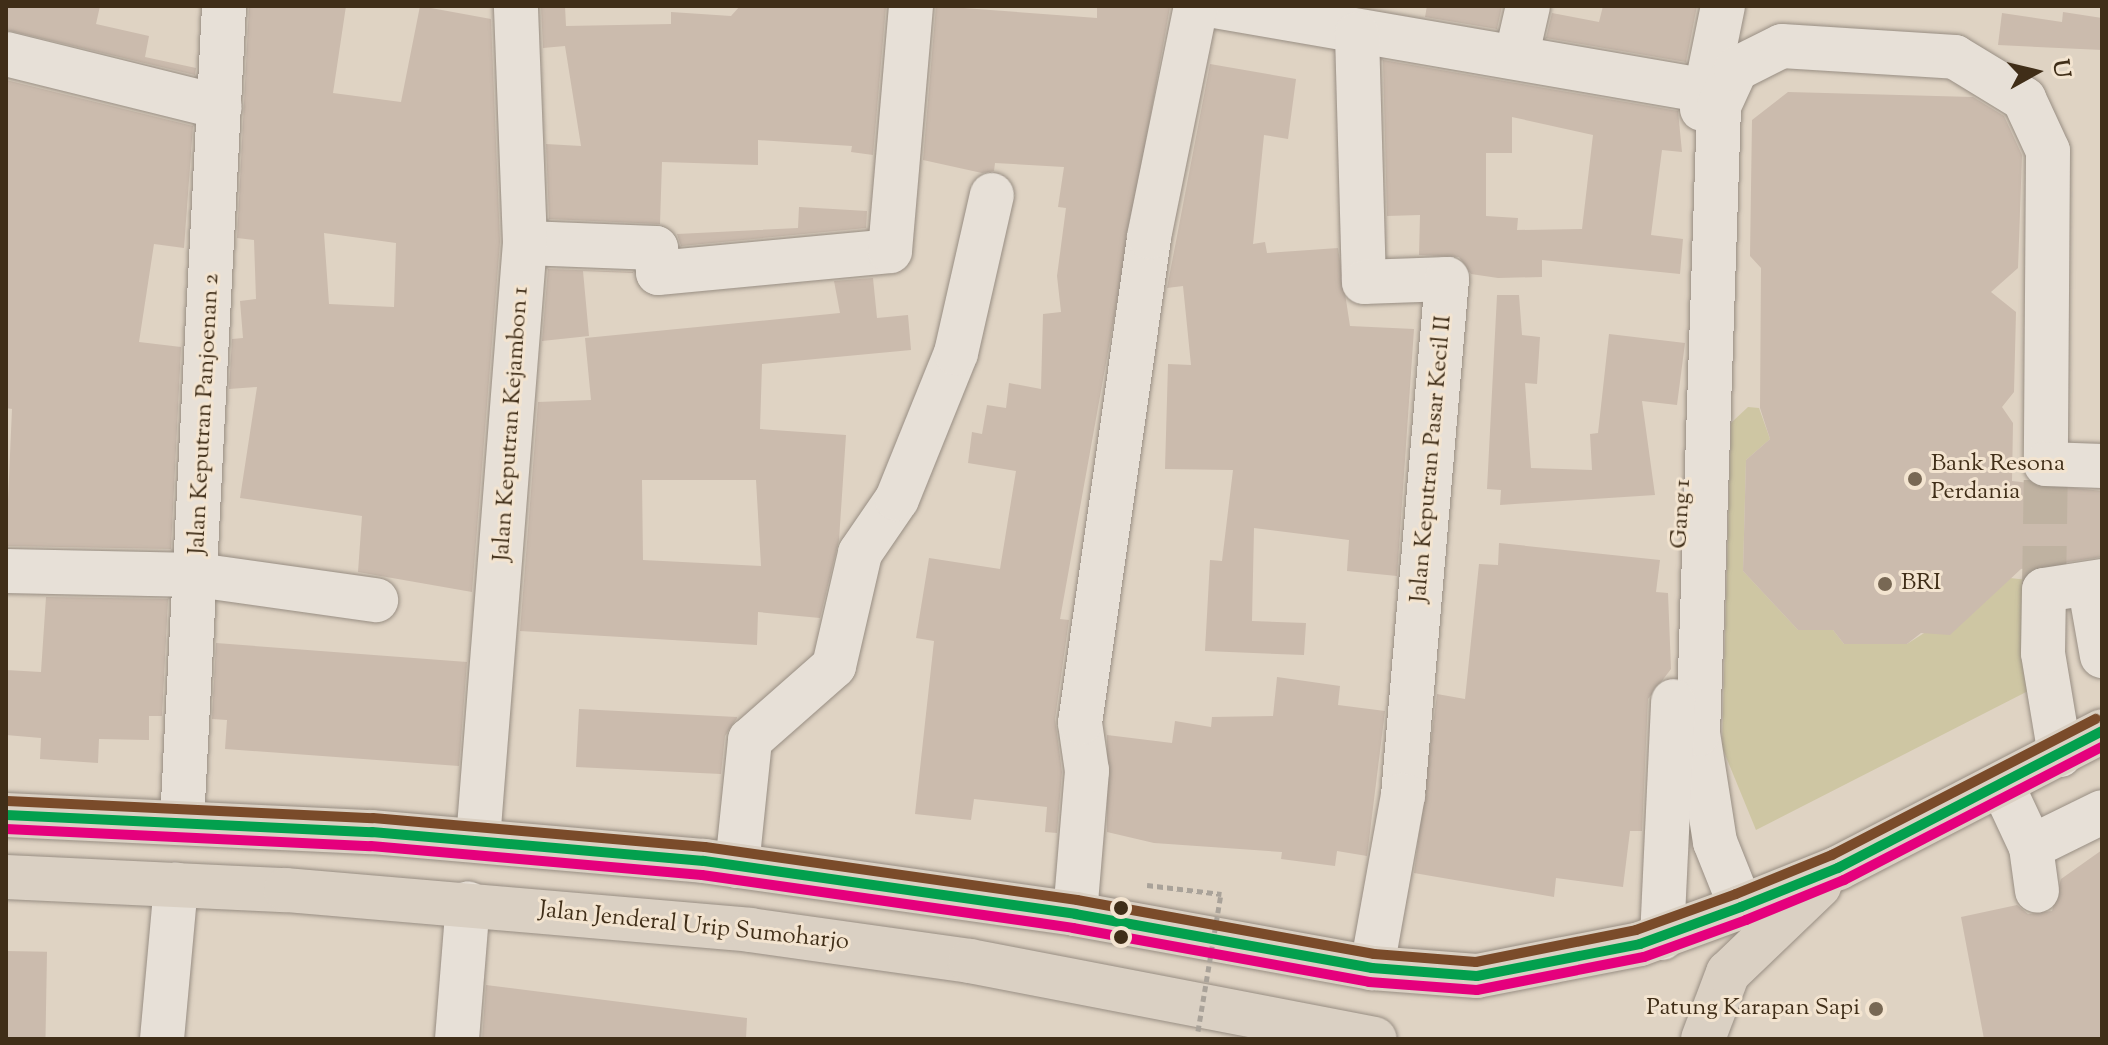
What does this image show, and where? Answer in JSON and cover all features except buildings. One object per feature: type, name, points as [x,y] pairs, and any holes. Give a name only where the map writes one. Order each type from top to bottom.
[{"type":"main road","points":[[6,815],[478,840],[737,866],[1075,914],[1372,968],[1522,972],[1662,938],[1838,868],[2102,731]]},
{"type":"main road","points":[[1703,1039],[1728,973],[1838,868]]},
{"type":"main road","name":"Jalan Jenderal Urip Sumoharjo","points":[[6,877],[468,903],[970,961],[1375,1039]]},
{"type":"street","name":"Jalan Keputran Panjoenan 2","points":[[182,822],[224,6]]},
{"type":"street","name":"Jalan Keputran Kejambon 1","points":[[478,840],[525,243],[516,6]]},
{"type":"street","points":[[525,243],[656,248],[658,273],[890,251],[911,6]]},
{"type":"street","points":[[1075,914],[1087,771],[1080,723],[1149,237],[1196,6]]},
{"type":"street","points":[[1517,54],[1528,6]]},
{"type":"street","name":"Gang 1","points":[[1662,938],[1703,90],[1723,6]]},
{"type":"street","points":[[1240,8],[1357,34],[1517,54],[1703,90]]},
{"type":"street","name":"Jalan Keputran Pasar Kecil II","points":[[1357,34],[1364,282],[1447,279],[1403,795],[1372,968]]},
{"type":"street","points":[[1741,907],[1715,842],[1698,734],[1719,106],[1736,69],[1782,46],[1955,57],[2024,99],[2048,151],[2046,464],[2102,466]]},
{"type":"street","points":[[6,54],[220,107]]},
{"type":"street","points":[[737,866],[750,740],[834,666],[860,553],[897,499],[956,353],[992,195]]},
{"type":"street","points":[[6,571],[197,575],[376,600]]},
{"type":"street","points":[[2060,755],[2043,653],[2044,590],[2096,584],[2102,656]]},
{"type":"street","points":[[2002,785],[2031,847],[2037,891]]},
{"type":"street","points":[[2031,847],[2102,812]]},
{"type":"street","points":[[162,1039],[176,885]]},
{"type":"street","points":[[457,1039],[468,903]]},
{"type":"path","points":[[1198,1031],[1221,894]]},
{"type":"shaded area","points":[[1748,407],[1759,408],[1770,439],[1746,460],[1743,571],[1798,630],[1833,630],[1844,644],[1907,644],[2010,578],[2028,580],[2032,689],[1756,830],[1722,747],[1731,423]]},
{"type":"tunnel","points":[[2044,590],[2046,464]]},
{"type":"transit line","points":[[7,801],[373,818],[705,847],[1077,900],[1374,954],[1476,962],[1636,930],[1736,894],[1832,855],[2096,719]]},
{"type":"transit line","points":[[6,815],[372,832],[704,861],[1075,914],[1372,968],[1477,976],[1640,944],[1741,907],[1838,868],[2102,731]]},
{"type":"transit line","name":"2","points":[[6,829],[371,846],[702,875],[1073,928],[1369,982],[1477,990],[1644,957],[1746,920],[1844,880],[2102,747]]},
{"type":"place","name":"Bank Resona Perdania","points":[[1915,479]]},
{"type":"place","name":"BRI","points":[[1885,584]]},
{"type":"place","name":"Patung Karapan Sapi","points":[[1876,1009]]}]
